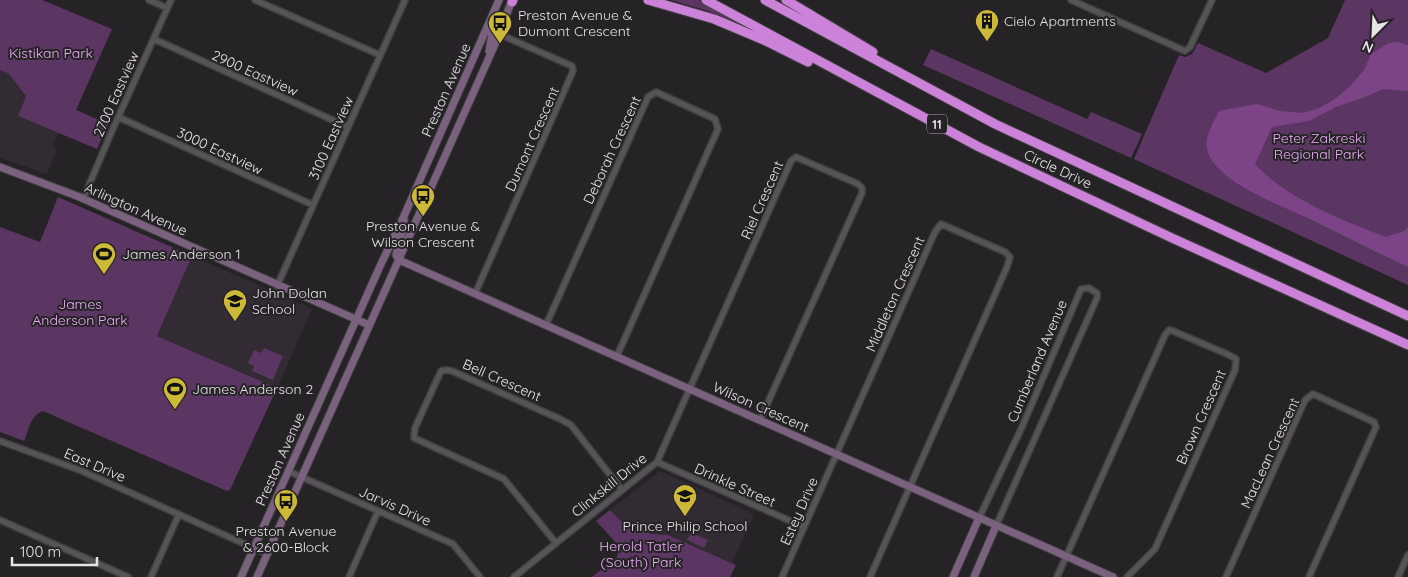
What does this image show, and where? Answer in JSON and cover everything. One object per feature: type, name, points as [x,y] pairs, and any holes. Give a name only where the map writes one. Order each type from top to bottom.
[{"type":"highway","points":[[648,0],[714,19],[766,41],[930,121]]},
{"type":"highway","name":"Circle Drive","points":[[706,0],[979,147],[1408,345]]},
{"type":"highway","name":"Circle Drive","points":[[765,0],[995,124],[1408,316]]},
{"type":"highway","points":[[786,0],[939,94]]},
{"type":"main road","name":"Preston Avenue","points":[[241,577],[499,0]]},
{"type":"main road","name":"Preston Avenue","points":[[257,577],[499,34],[512,0]]},
{"type":"main road","name":"Preston Avenue","points":[[487,28],[492,34],[487,61]]},
{"type":"main road","name":"Arlington Avenue","points":[[0,167],[83,199],[369,326]]},
{"type":"main road","name":"Preston Avenue","points":[[399,260],[396,255],[404,226],[404,216]]},
{"type":"main road","name":"Wilson Crescent","points":[[399,260],[1114,577]]},
{"type":"main road","points":[[381,264],[399,260]]},
{"type":"main road","name":"Cumberland Avenue","points":[[953,577],[979,518]]},
{"type":"main road","name":"Cumberland Avenue","points":[[974,577],[996,526]]},
{"type":"street","points":[[149,0],[168,8]]},
{"type":"street","name":"2700 Eastview","points":[[83,199],[171,0]]},
{"type":"street","points":[[255,0],[380,56]]},
{"type":"street","name":"3100 Eastview","points":[[278,286],[405,0]]},
{"type":"street","points":[[1071,0],[1185,51],[1190,47],[1212,0]]},
{"type":"street","name":"Dumont Crescent","points":[[475,294],[574,71],[572,66],[499,34]]},
{"type":"street","name":"2900 Eastview","points":[[154,39],[348,127]]},
{"type":"street","name":"Deborah Crescent","points":[[546,325],[648,97],[656,92],[715,119],[718,129],[617,356]]},
{"type":"street","name":"3000 Eastview","points":[[118,117],[313,205]]},
{"type":"street","name":"Riel Crescent","points":[[690,389],[791,161],[796,157],[858,184],[862,188],[862,193],[760,420]]},
{"type":"street","name":"Middleton Crescent","points":[[836,454],[934,232],[941,224],[1005,252],[1010,257],[1008,267],[910,487]]},
{"type":"street","name":"Cumberland Avenue","points":[[979,518],[1026,418],[1081,289],[1089,288],[1097,293],[1097,298],[996,526]]},
{"type":"street","name":"Brown Crescent","points":[[1066,556],[1165,335],[1169,330],[1174,331],[1236,359],[1235,370],[1155,549],[1128,577]]},
{"type":"street","name":"Bell Crescent","points":[[556,543],[504,480],[414,438],[415,428],[441,371],[449,370],[571,425],[622,490]]},
{"type":"street","name":"Clinkskill Drive","points":[[514,577],[657,462],[690,389]]},
{"type":"street","name":"MacLean Crescent","points":[[1226,577],[1305,400],[1313,394],[1374,422],[1376,427],[1309,577]]},
{"type":"street","name":"East Drive","points":[[0,441],[82,471],[268,554]]},
{"type":"street","name":"Estey Drive","points":[[782,577],[836,454]]},
{"type":"street","name":"Drinkle Street","points":[[657,462],[804,527]]},
{"type":"street","name":"Jarvis Drive","points":[[288,471],[453,544],[480,577]]},
{"type":"street","points":[[870,577],[910,487]]},
{"type":"street","points":[[349,577],[378,511]]},
{"type":"street","points":[[151,577],[179,514]]},
{"type":"street","points":[[0,520],[128,577]]},
{"type":"street","points":[[1398,577],[1408,555]]},
{"type":"street","points":[[1057,577],[1066,556]]},
{"type":"shaded area","points":[[1398,42],[1408,45],[1408,91],[1383,89],[1336,107],[1309,121],[1272,127],[1255,164],[1283,188],[1299,198],[1351,223],[1386,237],[1404,231],[1408,227],[1408,267],[1243,187],[1218,168],[1210,157],[1207,145],[1208,134],[1219,111],[1257,104],[1280,111],[1303,113],[1319,108],[1335,99],[1351,85],[1364,70],[1371,54],[1389,43]]},
{"type":"shaded area","points":[[0,70],[9,74],[26,96],[18,116],[59,133],[53,146],[57,148],[47,174],[0,158]]},
{"type":"shaded area","name":"John Dolan School","points":[[192,256],[312,309],[277,388],[157,336]]},
{"type":"shaded area","name":"Prince Philip School","points":[[660,471],[754,514],[732,563],[668,535],[651,534],[621,521],[610,510]]},
{"type":"green space","name":"Kistikan Park","points":[[0,0],[42,0],[112,29],[76,110],[108,124],[97,149],[18,116],[26,96],[9,74],[0,70]]},
{"type":"green space","points":[[671,0],[699,0],[745,24],[741,25],[708,11]]},
{"type":"green space","name":"Peter Zakreski Regional Park","points":[[1345,0],[1408,0],[1408,285],[1134,159],[1179,55],[1185,57],[1192,54],[1198,43],[1266,73],[1328,38]]},
{"type":"green space","points":[[931,49],[1087,119],[1091,112],[1142,134],[1131,158],[923,65]]},
{"type":"green space","name":"James Anderson Park","points":[[58,197],[192,256],[157,336],[277,388],[230,490],[227,491],[43,411],[35,416],[24,441],[0,432],[0,227],[40,242]]},
{"type":"green space","points":[[264,348],[283,356],[273,380],[252,371],[254,366],[248,363],[254,350],[261,353]]},
{"type":"green space","name":"Herold Tatler (South) Park","points":[[610,510],[621,521],[651,534],[668,535],[736,565],[730,577],[592,577],[617,557],[619,546],[596,521]]},
{"type":"green space","points":[[691,533],[708,540],[704,548],[687,540]]},
{"type":"place","name":"Cielo Apartments","points":[[987,42]]},
{"type":"place","name":"Preston Avenue & Dumont Crescent","points":[[500,44]]},
{"type":"place","name":"Preston Avenue & Wilson Crescent","points":[[423,217]]},
{"type":"place","name":"James Anderson 1","points":[[104,275]]},
{"type":"place","name":"John Dolan School","points":[[235,322]]},
{"type":"place","name":"James Anderson 2","points":[[175,410]]},
{"type":"place","name":"Prince Philip School","points":[[685,517]]},
{"type":"place","name":"Preston Avenue & 2600-Block","points":[[286,522]]}]
